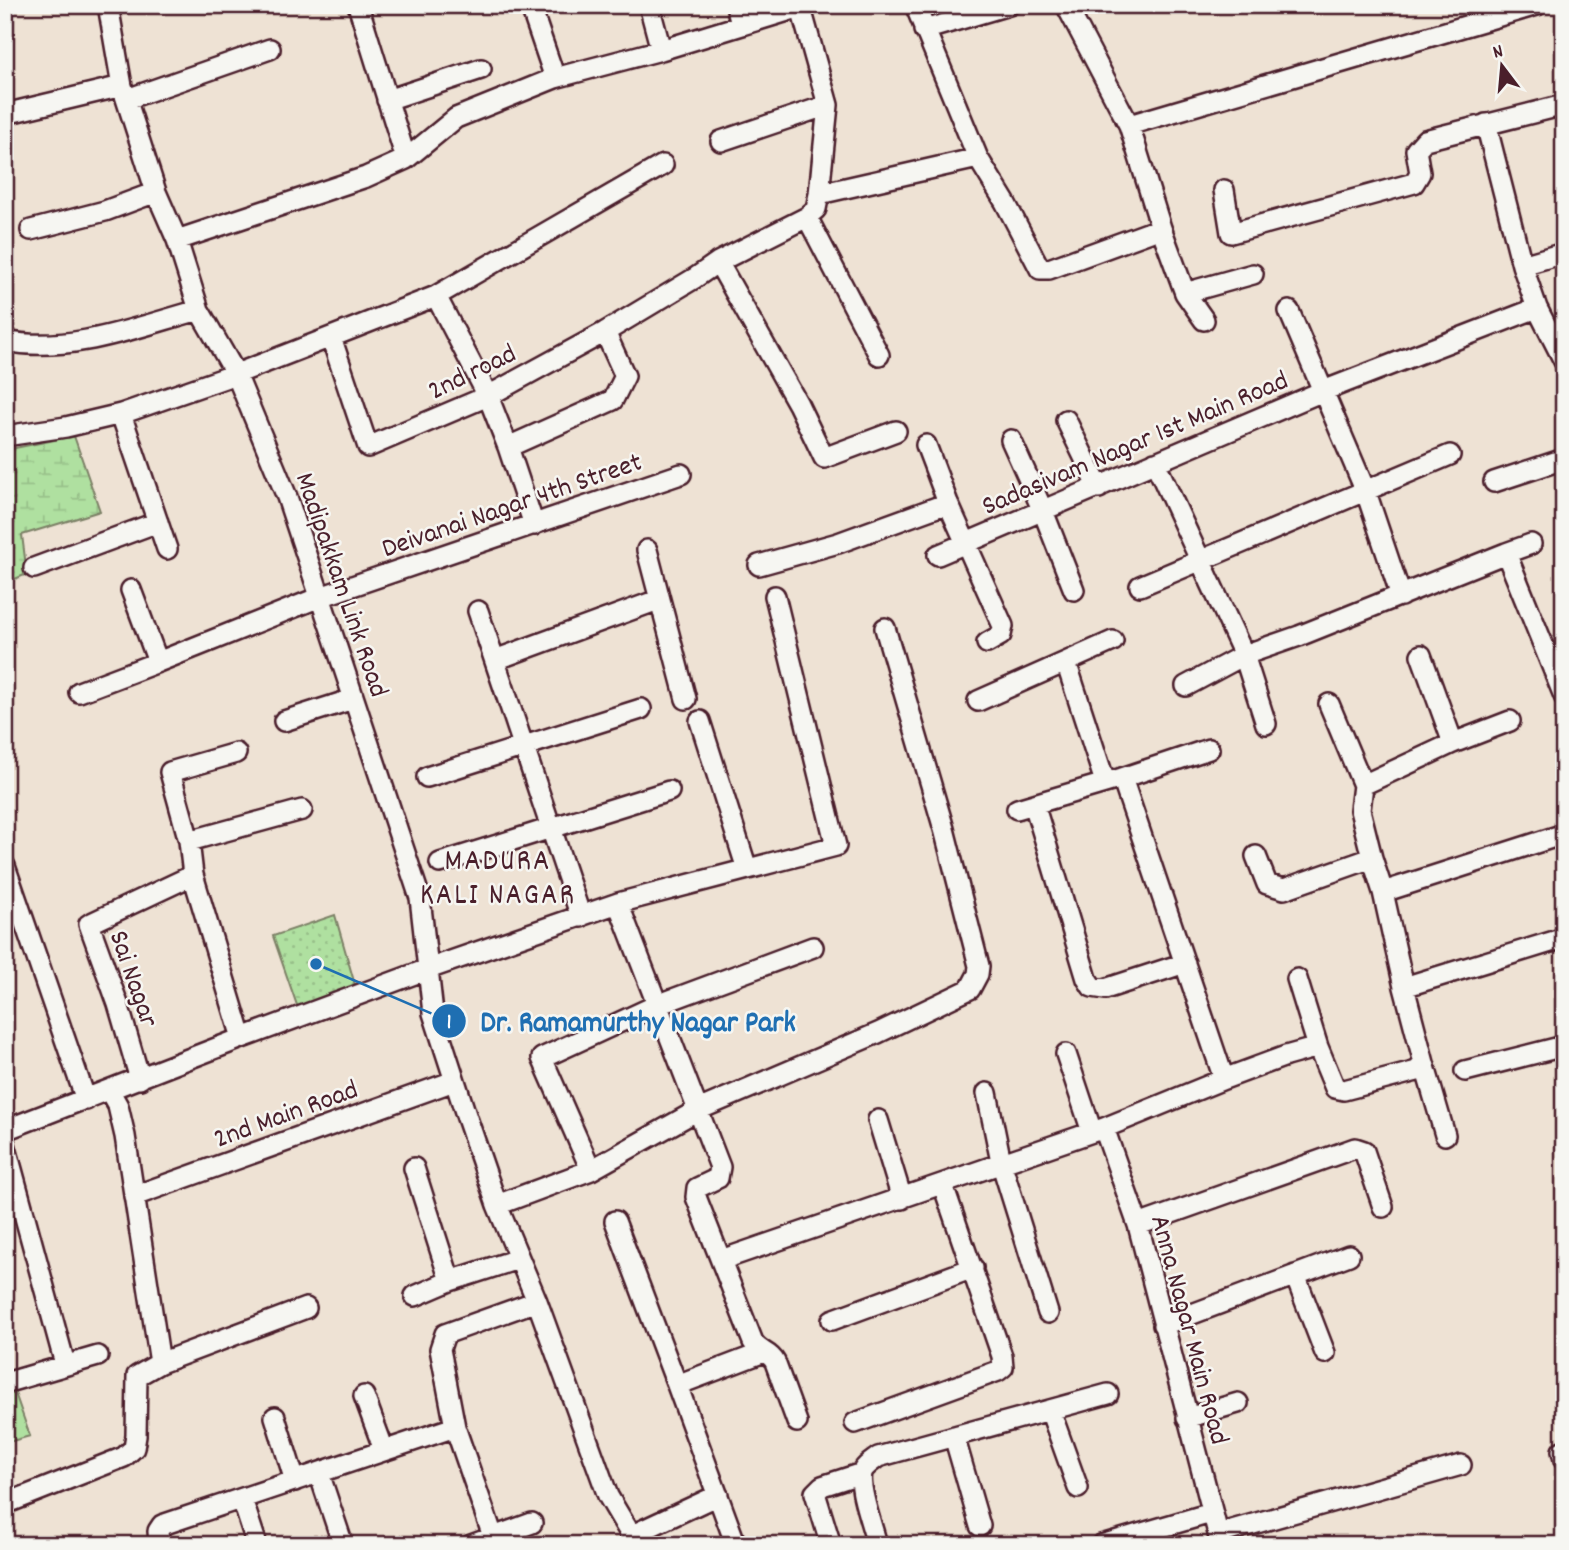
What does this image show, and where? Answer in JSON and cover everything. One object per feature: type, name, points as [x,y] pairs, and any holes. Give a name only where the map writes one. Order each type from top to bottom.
[{"type":"street","points":[[108,5],[125,92]]},
{"type":"street","points":[[359,5],[406,159]]},
{"type":"street","points":[[530,5],[555,78]]},
{"type":"street","points":[[649,5],[662,50]]},
{"type":"street","points":[[736,5],[741,25]]},
{"type":"street","points":[[915,5],[978,158],[1005,202],[1040,270],[1049,270],[1161,228]]},
{"type":"street","points":[[925,30],[1009,5]]},
{"type":"street","points":[[1066,5],[1129,125],[1161,228],[1185,293],[1204,320]]},
{"type":"street","points":[[1129,125],[1537,5]]},
{"type":"street","points":[[177,240],[366,177],[406,159],[456,117],[555,78],[662,50],[800,6],[828,105],[819,194],[816,209],[807,218],[879,355]]},
{"type":"street","points":[[5,114],[125,92],[270,49]]},
{"type":"street","points":[[387,100],[481,69]]},
{"type":"street","name":"Madipakkam Link Road","points":[[125,92],[156,192],[177,240],[199,310],[236,374],[287,497],[420,898],[433,1013],[454,1081],[496,1205],[537,1301],[608,1496],[633,1540]]},
{"type":"street","points":[[1224,190],[1231,233],[1414,183],[1420,173],[1416,150],[1425,140],[1564,104]]},
{"type":"street","points":[[721,141],[828,105]]},
{"type":"street","points":[[1486,124],[1522,265],[1537,308],[1564,361]]},
{"type":"street","points":[[819,194],[978,158]]},
{"type":"street","points":[[5,436],[66,427],[121,414],[236,374],[436,296],[663,165]]},
{"type":"street","points":[[30,230],[105,211],[156,192]]},
{"type":"street","name":"2nd road","points":[[331,337],[368,447],[488,396],[605,332],[718,262],[807,218]]},
{"type":"street","points":[[1522,265],[1564,253]]},
{"type":"street","points":[[718,262],[798,404],[824,458],[896,431]]},
{"type":"street","points":[[1185,293],[1253,274]]},
{"type":"street","points":[[436,296],[488,396],[534,525]]},
{"type":"street","name":"Sadasivam Nagar 1st Main Road","points":[[937,555],[1323,391],[1537,308]]},
{"type":"street","points":[[5,341],[33,345],[63,344],[109,335],[199,310]]},
{"type":"street","points":[[1289,311],[1366,492],[1401,596]]},
{"type":"street","points":[[508,447],[613,400],[625,376],[605,332]]},
{"type":"street","points":[[121,414],[167,549]]},
{"type":"street","points":[[1066,420],[1099,488]]},
{"type":"street","points":[[1011,440],[1043,511],[1073,590]]},
{"type":"street","points":[[926,444],[948,503],[1003,626],[1001,635],[987,643]]},
{"type":"street","points":[[1140,586],[1450,455]]},
{"type":"street","points":[[1494,482],[1564,459]]},
{"type":"street","points":[[1155,462],[1244,655],[1266,724]]},
{"type":"street","name":"Deivanai Nagar 4th Street","points":[[79,692],[320,597],[681,474]]},
{"type":"street","name":"Sadasivam Nagar 1st Main Road","points":[[759,565],[838,543],[948,503]]},
{"type":"street","points":[[34,568],[158,522]]},
{"type":"street","points":[[1186,685],[1244,655],[1531,544]]},
{"type":"street","points":[[647,550],[686,699]]},
{"type":"street","points":[[1506,553],[1564,696]]},
{"type":"street","points":[[131,590],[158,662]]},
{"type":"street","points":[[5,1130],[428,969],[618,904],[836,846],[775,596]]},
{"type":"street","points":[[495,660],[658,600]]},
{"type":"street","points":[[478,611],[580,917]]},
{"type":"street","points":[[496,1205],[591,1170],[698,1110],[878,1033],[970,989],[979,966],[944,829],[885,628]]},
{"type":"street","points":[[978,701],[1113,641]]},
{"type":"street","points":[[1421,655],[1453,743]]},
{"type":"street","points":[[1066,662],[1185,963],[1224,1079]]},
{"type":"street","points":[[284,721],[353,699]]},
{"type":"street","points":[[1329,704],[1363,785],[1360,810],[1383,892],[1404,987],[1445,1135]]},
{"type":"street","points":[[427,777],[642,709]]},
{"type":"street","points":[[700,721],[747,870]]},
{"type":"street","points":[[1363,785],[1453,743],[1510,721]]},
{"type":"street","points":[[1185,963],[1105,989],[1092,987],[1026,807],[1209,749]]},
{"type":"street","points":[[236,753],[170,772],[189,841],[193,875],[242,1038]]},
{"type":"street","points":[[440,863],[669,791]]},
{"type":"street","points":[[189,841],[302,810]]},
{"type":"street","points":[[1383,892],[1564,834]]},
{"type":"street","points":[[1256,856],[1267,884],[1284,889],[1372,858]]},
{"type":"street","points":[[5,866],[86,1100]]},
{"type":"street","name":"Sai Nagar","points":[[140,1079],[118,1004],[89,924],[193,875]]},
{"type":"street","points":[[618,904],[720,1167],[718,1178],[698,1188],[696,1197],[753,1342],[757,1350],[771,1356],[775,1362],[797,1422]]},
{"type":"street","points":[[1404,987],[1564,938]]},
{"type":"street","points":[[591,1170],[542,1058],[657,1005],[813,947]]},
{"type":"street","points":[[1297,979],[1318,1047],[1335,1088],[1344,1090],[1417,1072],[1424,1063]]},
{"type":"street","points":[[1465,1071],[1564,1046]]},
{"type":"street","points":[[721,1260],[1098,1130],[1224,1079],[1318,1047]]},
{"type":"street","name":"Anna Nagar Main Road","points":[[1066,1054],[1138,1225],[1219,1539]]},
{"type":"street","name":"2nd Main Road","points":[[134,1195],[454,1081]]},
{"type":"street","points":[[109,1090],[122,1118],[160,1363]]},
{"type":"street","points":[[987,1093],[1001,1162],[1048,1313]]},
{"type":"street","points":[[878,1120],[902,1199]]},
{"type":"street","points":[[5,1144],[65,1364]]},
{"type":"street","points":[[1138,1225],[1355,1148],[1364,1151],[1368,1158],[1383,1207]]},
{"type":"street","points":[[414,1168],[450,1281]]},
{"type":"street","points":[[855,1423],[1003,1367],[1002,1356],[943,1185]]},
{"type":"street","points":[[615,1221],[736,1545]]},
{"type":"street","points":[[1163,1325],[1349,1255]]},
{"type":"street","points":[[415,1296],[450,1281],[518,1259]]},
{"type":"street","points":[[832,1320],[972,1268]]},
{"type":"street","points":[[1295,1275],[1325,1353]]},
{"type":"street","points":[[495,1541],[455,1427],[440,1349],[445,1334],[537,1301]]},
{"type":"street","points":[[5,1504],[124,1457],[134,1448],[137,1376],[160,1363],[306,1308]]},
{"type":"street","points":[[677,1385],[764,1352]]},
{"type":"street","points":[[5,1383],[98,1356]]},
{"type":"street","points":[[877,1545],[862,1489],[862,1473],[866,1466],[878,1457],[1108,1394]]},
{"type":"street","points":[[364,1396],[384,1450]]},
{"type":"street","points":[[1187,1418],[1238,1403]]},
{"type":"street","points":[[1050,1410],[1077,1488]]},
{"type":"street","points":[[275,1417],[295,1481]]},
{"type":"street","points":[[159,1545],[158,1531],[162,1525],[455,1427]]},
{"type":"street","points":[[954,1436],[980,1526]]},
{"type":"street","points":[[1564,1450],[1564,1460]]},
{"type":"street","points":[[1219,1539],[1461,1465]]},
{"type":"street","points":[[319,1473],[343,1545]]},
{"type":"street","points":[[831,1545],[817,1500],[817,1489],[862,1473]]},
{"type":"street","points":[[633,1540],[718,1495]]},
{"type":"street","points":[[242,1499],[257,1545]]},
{"type":"street","points":[[1101,1545],[1211,1513]]},
{"type":"street","points":[[471,1545],[495,1541],[532,1523]]},
{"type":"green space","points":[[74,436],[100,511],[22,535],[27,574],[5,583],[5,450]]},
{"type":"green space","points":[[335,915],[357,992],[300,1014],[273,936]]},
{"type":"green space","points":[[15,1393],[30,1436],[5,1443],[5,1396]]},
{"type":"place","name":"Dr. Ramamurthy Nagar Park","points":[[316,964]]},
{"type":"district","name":"MADURA KALI NAGAR","points":[[498,876]]}]
